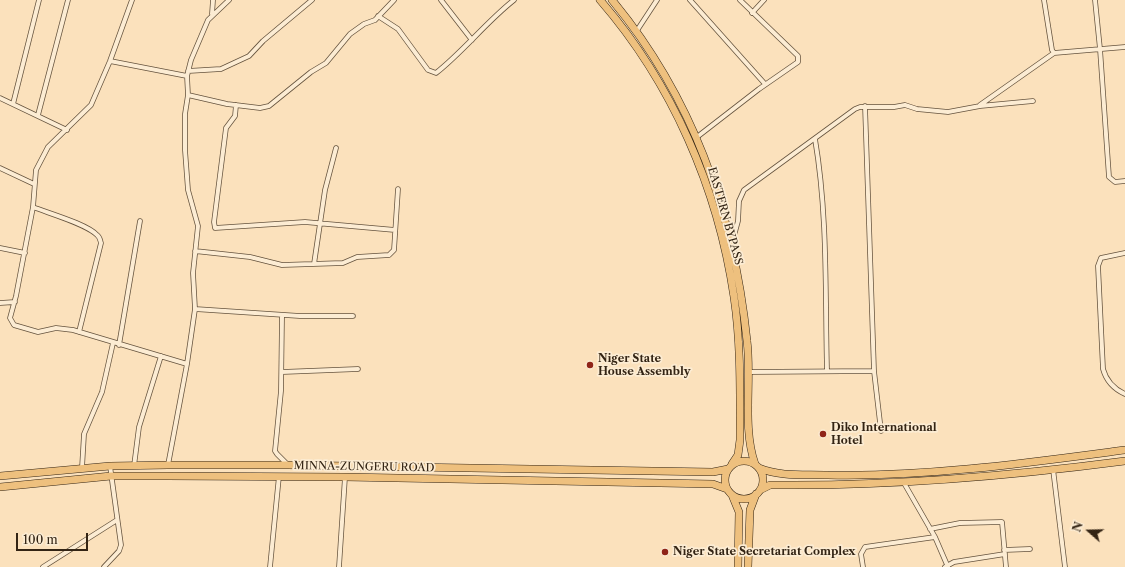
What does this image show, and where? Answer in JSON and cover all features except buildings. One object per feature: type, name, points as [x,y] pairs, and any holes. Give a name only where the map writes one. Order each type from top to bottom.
[{"type":"main road","name":"EASTERN BYPASS","points":[[600,0],[638,50],[663,88],[680,120],[710,196],[724,246],[732,290],[739,345],[740,451],[730,467]]},
{"type":"main road","name":"EASTERN BYPASS","points":[[612,0],[636,32],[670,84],[696,137],[715,182],[732,244],[742,296],[749,372],[750,444],[757,466]]},
{"type":"main road","points":[[738,567],[739,512],[725,476],[730,467],[744,460],[779,474],[856,475],[975,468],[1125,450]]},
{"type":"main road","points":[[730,492],[744,499],[775,485],[845,486],[904,483],[976,478],[1125,461]]},
{"type":"main road","name":"MINNA-ZUNGERU ROAD","points":[[0,476],[110,466],[168,465],[288,465],[442,469],[713,472],[730,467]]},
{"type":"main road","points":[[748,567],[750,510],[763,479],[757,466]]},
{"type":"main road","points":[[975,468],[976,478]]},
{"type":"main road","points":[[442,469],[442,479]]},
{"type":"main road","name":"MINNA-ZUNGERU ROAD","points":[[0,486],[110,476],[279,476],[713,484],[730,492]]},
{"type":"street","points":[[13,104],[39,0]]},
{"type":"street","points":[[38,115],[68,0]]},
{"type":"street","points":[[132,0],[110,60],[90,105],[67,130],[48,147],[36,170],[33,207],[25,253],[15,302],[10,318],[14,326],[38,332],[61,328],[187,364]]},
{"type":"street","points":[[212,14],[213,0]]},
{"type":"street","points":[[168,465],[187,364],[195,309],[193,273],[198,226],[188,190],[184,150],[185,114],[188,95],[187,76],[199,39],[212,14],[228,0]]},
{"type":"street","points":[[188,71],[221,69],[249,56],[264,41],[312,0]]},
{"type":"street","points":[[188,95],[236,105],[260,108],[269,106],[311,72],[326,64],[350,34],[357,28],[378,16],[394,0]]},
{"type":"street","points":[[440,0],[472,40]]},
{"type":"street","points":[[378,16],[398,29],[428,70],[436,73],[453,59],[499,12],[514,0]]},
{"type":"street","points":[[636,32],[657,0]]},
{"type":"street","points":[[690,0],[765,84]]},
{"type":"street","points":[[696,137],[765,84],[798,62],[799,59],[740,0]]},
{"type":"street","points":[[752,13],[764,0]]},
{"type":"street","points":[[1044,0],[1052,50],[1054,53]]},
{"type":"street","points":[[1094,0],[1100,49],[1109,176],[1116,182],[1125,180]]},
{"type":"street","points":[[980,106],[1054,53],[1125,46]]},
{"type":"street","points":[[110,60],[187,76]]},
{"type":"street","points":[[0,98],[67,130]]},
{"type":"street","points":[[732,244],[738,221],[739,200],[744,190],[855,109],[865,106],[894,107],[905,105],[917,109],[940,112],[980,106],[1033,102]]},
{"type":"street","points":[[236,105],[234,116],[226,128],[214,222],[215,228],[305,222],[395,230]]},
{"type":"street","points":[[865,106],[874,371],[881,431]]},
{"type":"street","points":[[815,139],[819,165],[823,215],[827,372]]},
{"type":"street","points":[[314,264],[328,179],[336,148]]},
{"type":"street","points":[[0,168],[34,184]]},
{"type":"street","points":[[195,251],[250,257],[282,265],[343,263],[357,257],[392,253],[394,250],[398,189]]},
{"type":"street","points":[[33,207],[75,223],[96,233],[100,237],[101,243],[79,332]]},
{"type":"street","points":[[119,345],[140,221]]},
{"type":"street","points":[[0,248],[25,253]]},
{"type":"street","points":[[1125,253],[1101,258],[1098,266],[1103,369],[1108,380],[1118,390],[1125,394]]},
{"type":"street","points":[[0,303],[15,302]]},
{"type":"street","points":[[195,309],[282,316],[353,316]]},
{"type":"street","points":[[282,316],[282,372],[275,451],[288,465]]},
{"type":"street","points":[[82,468],[84,434],[102,392],[113,343]]},
{"type":"street","points":[[134,466],[139,427],[161,356]]},
{"type":"street","points":[[282,372],[358,369]]},
{"type":"street","points":[[749,372],[874,371]]},
{"type":"street","points":[[104,567],[121,548],[110,476],[110,466]]},
{"type":"street","points":[[1053,469],[1066,567]]},
{"type":"street","points":[[270,567],[279,476]]},
{"type":"street","points":[[339,567],[345,477]]},
{"type":"street","points":[[904,483],[930,529],[947,567],[954,562],[1005,552],[1030,549]]},
{"type":"street","points":[[43,567],[117,520]]},
{"type":"street","points":[[930,529],[960,523],[1000,521],[1002,525],[1006,567]]},
{"type":"street","points":[[863,567],[861,554],[865,547],[934,537]]},
{"type":"place","name":"Niger State House Assembly","points":[[590,365]]},
{"type":"place","name":"Diko International Hotel","points":[[823,434]]},
{"type":"place","name":"Niger State Secretariat Complex","points":[[665,552]]}]
